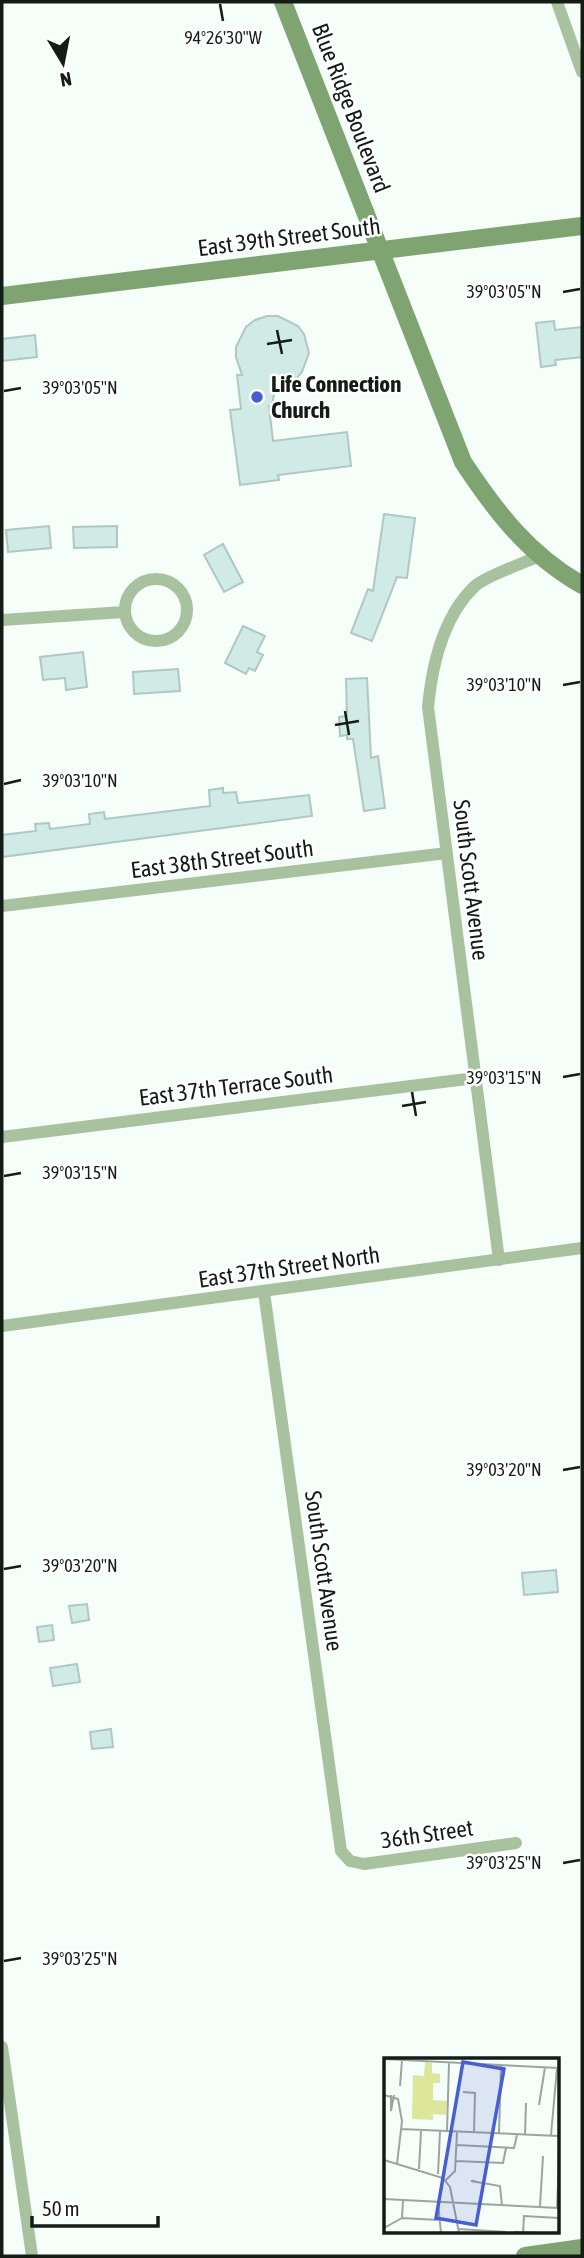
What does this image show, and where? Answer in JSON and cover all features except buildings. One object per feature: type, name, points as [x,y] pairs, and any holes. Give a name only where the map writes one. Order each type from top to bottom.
[{"type":"street","name":"Blue Ridge Boulevard","points":[[283,2],[463,462],[494,509],[539,556],[582,585]]},
{"type":"street","points":[[557,2],[582,72]]},
{"type":"street","name":"East 39th Street South","points":[[2,296],[582,226]]},
{"type":"street","name":"South Scott Avenue","points":[[499,1260],[428,707],[430,677],[438,648],[453,615],[476,585],[539,556]]},
{"type":"street","points":[[154,579],[166,580],[177,586],[188,608],[186,621],[180,631],[170,639],[158,642],[145,640],[135,634],[127,624],[124,612],[132,589],[142,582],[154,579]]},
{"type":"street","points":[[2,620],[124,612]]},
{"type":"street","name":"East 38th Street South","points":[[2,906],[447,853]]},
{"type":"street","name":"East 37th Terrace South","points":[[2,1137],[475,1077]]},
{"type":"street","name":"East 37th Street North","points":[[2,1326],[582,1248]]},
{"type":"street","name":"South Scott Avenue","points":[[264,1292],[341,1851],[345,1855]]},
{"type":"street","name":"36th Street","points":[[345,1855],[350,1861],[364,1864],[516,1843]]},
{"type":"street","points":[[2,2047],[32,2256]]},
{"type":"street","points":[[527,2256],[582,2248]]},
{"type":"place","name":"Life Connection Church","points":[[257,397]]}]
